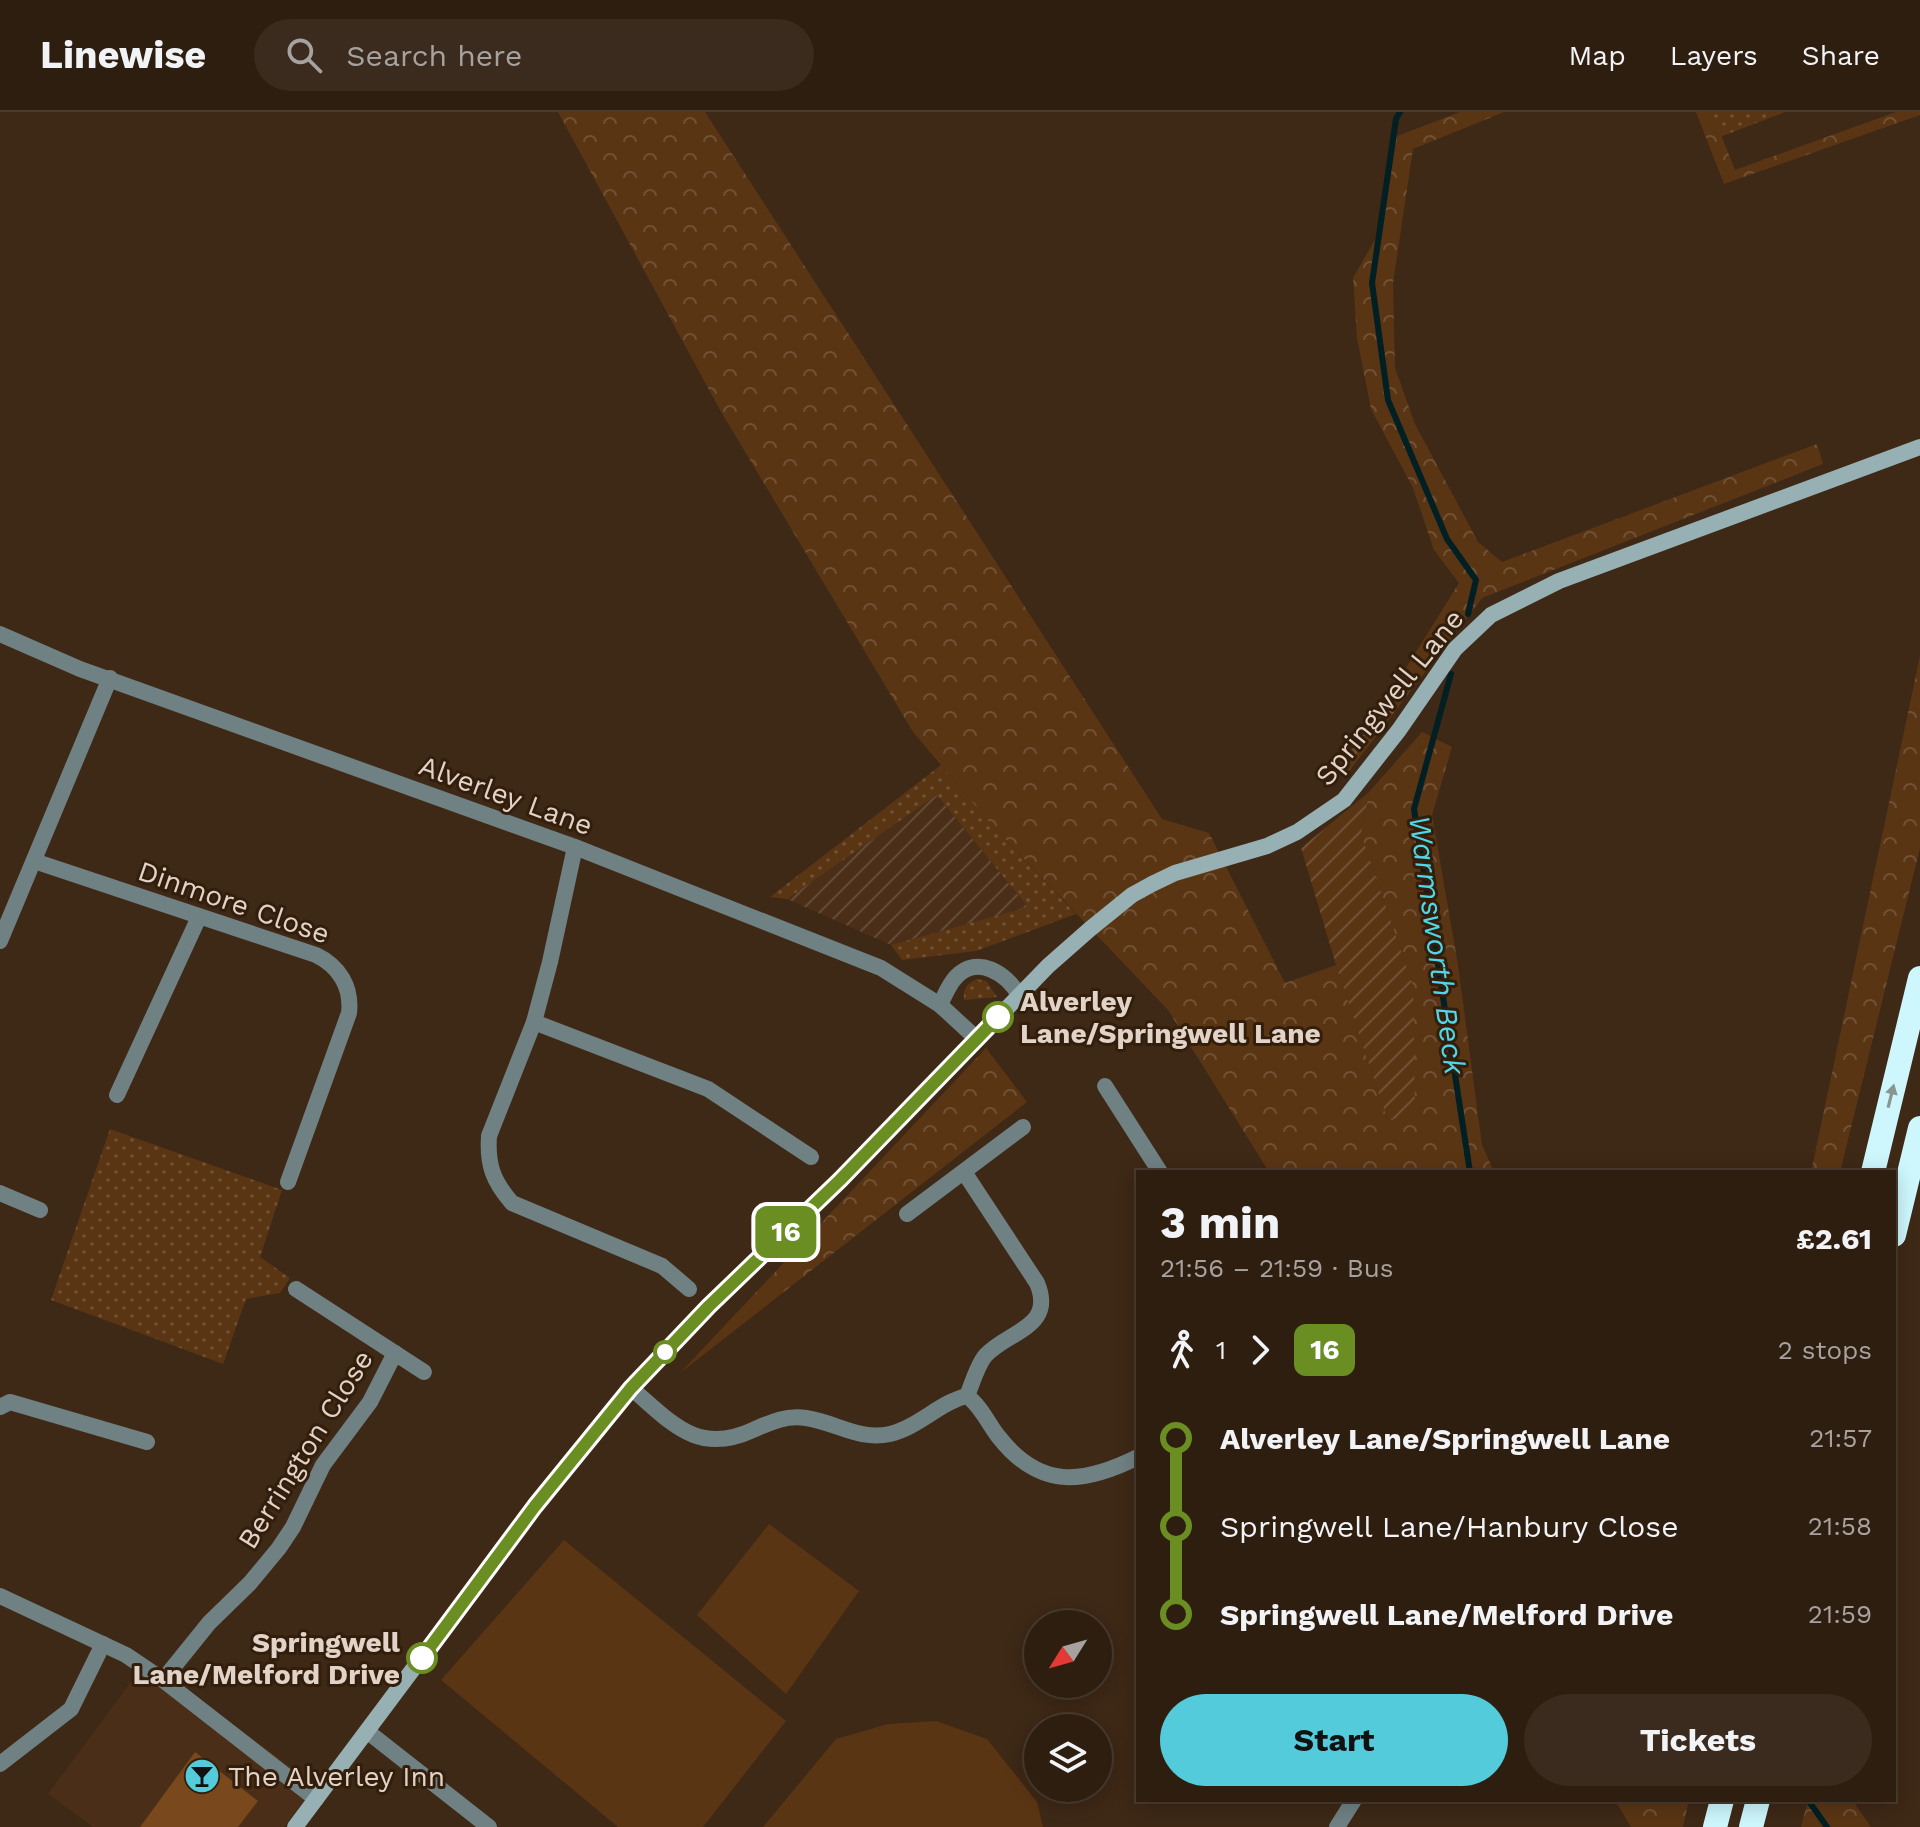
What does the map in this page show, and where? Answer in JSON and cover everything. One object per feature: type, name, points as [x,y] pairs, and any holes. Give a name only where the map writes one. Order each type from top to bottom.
[{"type":"highway","points":[[1873,1170],[1920,978]]},
{"type":"highway","points":[[1896,1227],[1920,1128]]},
{"type":"highway","points":[[1715,1827],[1721,1802]]},
{"type":"highway","points":[[1751,1827],[1757,1802]]},
{"type":"street","name":"Springwell Lane","points":[[295,1827],[535,1506],[631,1388],[1048,966],[1132,895],[1175,873],[1267,846],[1297,832],[1344,800],[1399,730],[1455,649],[1491,615],[1559,581],[1920,447]]},
{"type":"street","name":"Alverley Lane","points":[[0,634],[80,669],[575,847],[881,968],[940,1005],[977,1039]]},
{"type":"street","points":[[2,929],[34,861],[110,678]]},
{"type":"street","points":[[575,847],[534,1022],[489,1136],[487,1155],[490,1173],[512,1203],[662,1266],[689,1289]]},
{"type":"street","name":"Dinmore Close","points":[[34,861],[328,961],[341,975],[348,992],[349,1013],[288,1182]]},
{"type":"street","points":[[117,1095],[199,917]]},
{"type":"street","points":[[940,1005],[954,978],[976,967],[996,971],[1009,981],[1019,995]]},
{"type":"street","points":[[534,1022],[708,1089],[811,1157]]},
{"type":"street","points":[[1105,1086],[1159,1170]]},
{"type":"street","points":[[907,1214],[1023,1127]]},
{"type":"street","points":[[631,1388],[677,1428],[712,1441],[736,1437],[777,1419],[790,1417],[824,1422],[863,1435],[886,1435],[920,1423],[967,1396],[985,1356],[1036,1320],[1042,1301],[1037,1283],[964,1172]]},
{"type":"street","points":[[0,1193],[40,1210]]},
{"type":"street","name":"Berrington Close","points":[[296,1289],[424,1372]]},
{"type":"street","name":"Berrington Close","points":[[163,1680],[209,1623],[250,1583],[279,1548],[293,1527],[323,1465],[370,1402],[395,1353]]},
{"type":"street","points":[[967,1396],[1012,1454],[1043,1473],[1093,1477],[1136,1458]]},
{"type":"street","points":[[0,1407],[10,1402],[147,1442]]},
{"type":"street","points":[[0,1596],[103,1644],[163,1680],[316,1799]]},
{"type":"street","points":[[0,1764],[71,1709],[103,1644]]},
{"type":"street","points":[[368,1732],[489,1827]]},
{"type":"street","points":[[1337,1827],[1353,1802]]},
{"type":"shaded area","points":[[937,795],[1028,907],[891,945],[787,899]]},
{"type":"shaded area","points":[[147,1660],[315,1785],[284,1827],[93,1827],[48,1794]]},
{"type":"green space","points":[[558,112],[705,112],[1162,819],[1209,833],[1285,983],[1336,965],[1388,1121],[1413,986],[1361,834],[1369,792],[1422,732],[1452,747],[1432,815],[1458,965],[1482,1145],[1493,1170],[1268,1170],[1168,1010],[992,825],[913,732],[720,410]]},
{"type":"green space","points":[[1460,112],[1504,112],[1413,149],[1393,283],[1395,368],[1415,424],[1478,542],[1502,562],[1817,444],[1823,464],[1482,598],[1350,770],[1328,779],[1366,732],[1459,583],[1434,550],[1413,488],[1371,409],[1357,338],[1353,278],[1380,231],[1392,138]]},
{"type":"green space","points":[[1696,112],[1712,112],[1735,170],[1896,112],[1920,112],[1920,115],[1724,184]]},
{"type":"green space","points":[[1712,112],[1785,112],[1720,137]]},
{"type":"green space","points":[[1920,656],[1920,848],[1840,1170],[1811,1170]]},
{"type":"green space","points":[[941,765],[992,825],[1076,914],[976,951],[902,960],[891,945],[1028,907],[937,795],[787,899],[770,897]]},
{"type":"green space","points":[[1369,792],[1361,834],[1413,986],[1415,1113],[1388,1121],[1301,848]]},
{"type":"green space","points":[[977,979],[986,981],[997,997],[964,1000],[966,987]]},
{"type":"green space","points":[[986,1048],[1027,1102],[680,1373]]},
{"type":"green space","points":[[110,1129],[282,1190],[260,1257],[290,1278],[280,1293],[246,1299],[223,1364],[51,1300]]},
{"type":"green space","points":[[769,1524],[859,1591],[786,1694],[697,1615]]},
{"type":"green space","points":[[564,1540],[786,1721],[703,1827],[618,1827],[441,1680]]},
{"type":"green space","points":[[936,1721],[987,1739],[1024,1786],[1024,1802],[1037,1802],[1043,1827],[763,1827],[836,1739],[888,1724]]},
{"type":"green space","points":[[1616,1802],[1689,1802],[1683,1827],[1631,1827]]},
{"type":"green space","points":[[1807,1802],[1853,1802],[1871,1827],[1801,1827]]},
{"type":"building","name":"The Alverley Inn","points":[[195,1752],[258,1801],[238,1827],[140,1827]]},
{"type":"waterway","name":"Warmsworth Beck","points":[[1400,112],[1396,119],[1372,283],[1388,400],[1447,539],[1476,580],[1468,614]]},
{"type":"waterway","name":"Warmsworth Beck","points":[[1451,674],[1414,809],[1470,1170]]},
{"type":"waterway","name":"Warmsworth Beck","points":[[1809,1802],[1827,1827]]},
{"type":"bus line","name":"16","points":[[422,1658],[535,1506],[631,1388],[998,1017]]},
{"type":"place","name":"Alverley Lane/Springwell Lane","points":[[998,1017]]},
{"type":"place","name":"Springwell Lane/Melford Drive","points":[[422,1658]]},
{"type":"place","name":"The Alverley Inn","points":[[202,1776]]}]
